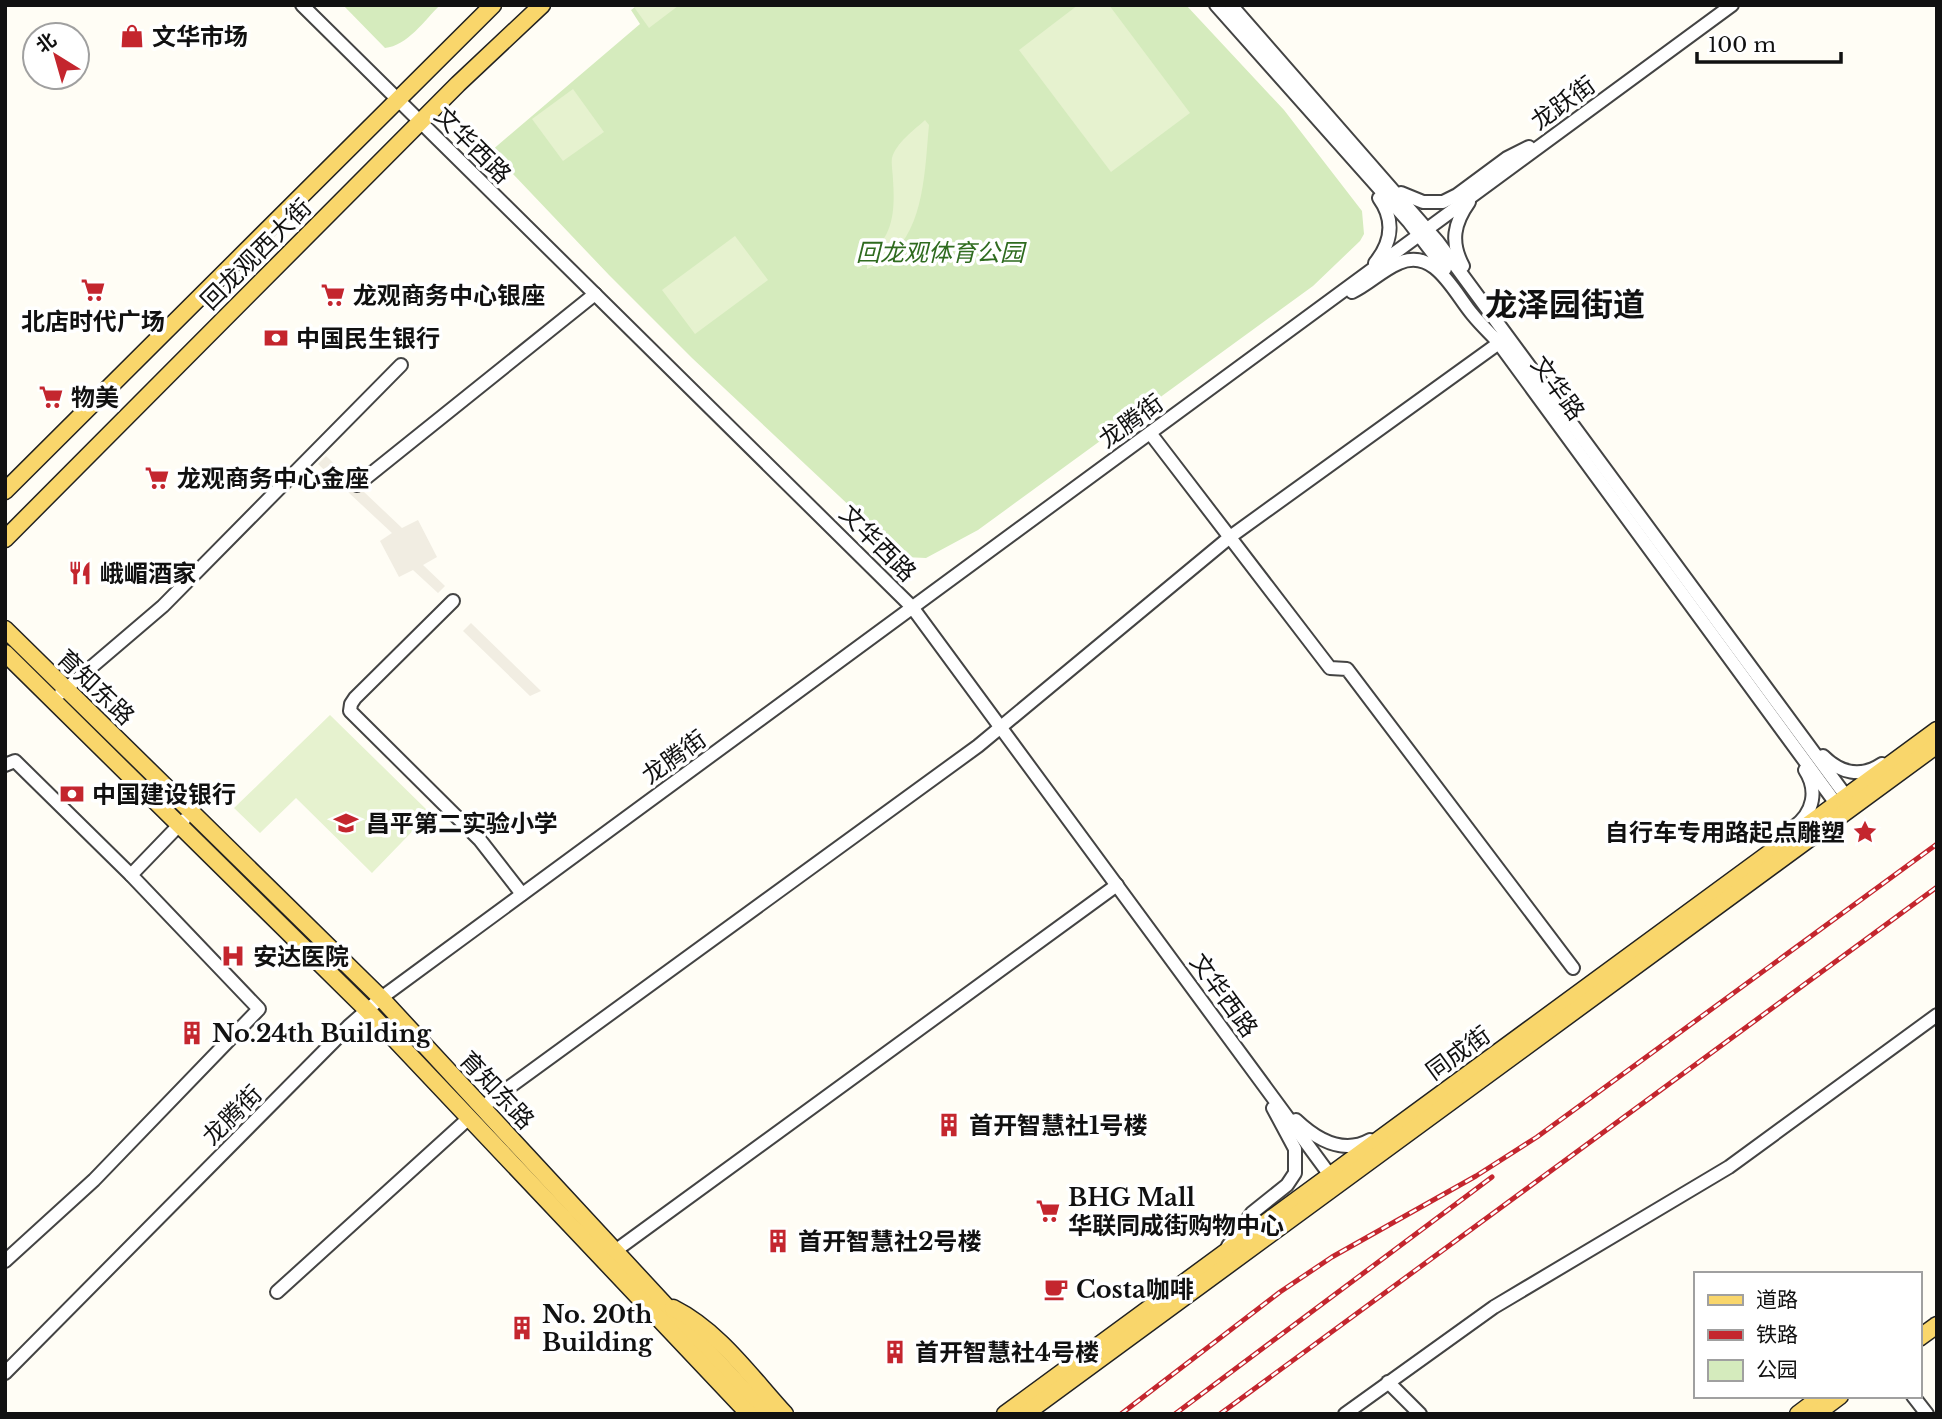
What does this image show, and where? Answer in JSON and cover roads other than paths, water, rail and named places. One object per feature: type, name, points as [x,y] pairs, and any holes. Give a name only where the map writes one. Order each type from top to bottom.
[{"type":"main road","name":"回龙观西大街","points":[[5,491],[493,5]]},
{"type":"main road","name":"回龙观西大街","points":[[5,539],[420,122],[542,5]]},
{"type":"main road","name":"育知东路","points":[[5,629],[381,998],[476,1112],[653,1302],[766,1414]]},
{"type":"main road","name":"育知东路","points":[[5,653],[615,1251],[653,1302],[749,1414]]},
{"type":"main road","name":"同成街","points":[[1005,1414],[1214,1260],[1333,1180],[1845,805],[1937,728]]},
{"type":"main road","name":"同成街","points":[[1025,1414],[1455,1084],[1726,884],[1937,745]]},
{"type":"main road","points":[[653,1302],[680,1354],[736,1414]]},
{"type":"main road","points":[[653,1302],[666,1304],[701,1323],[785,1414]]},
{"type":"main road","points":[[1921,1324],[1937,1312]]},
{"type":"main road","points":[[1921,1337],[1937,1325]]},
{"type":"main road","points":[[1798,1414],[1819,1398]]},
{"type":"main road","points":[[1816,1414],[1837,1398]]},
{"type":"street","name":"文华西路","points":[[302,5],[912,607],[1333,1180]]},
{"type":"street","name":"文华路","points":[[1216,5],[1423,232]]},
{"type":"street","name":"文华路","points":[[1231,5],[1377,171],[1785,713],[1845,805]]},
{"type":"street","name":"龙跃街","points":[[1423,232],[1732,5]]},
{"type":"street","points":[[1321,123],[1384,205],[1391,222],[1390,235],[1383,253],[1370,268],[1341,292]]},
{"type":"street","points":[[1377,171],[1392,186],[1411,198],[1429,203],[1443,202],[1457,195],[1507,158],[1566,127]]},
{"type":"street","points":[[1494,180],[1464,209],[1456,226],[1454,241],[1460,260],[1492,306],[1504,340]]},
{"type":"street","name":"龙腾街","points":[[5,1373],[381,998],[1423,232]]},
{"type":"street","points":[[1317,310],[1368,284],[1395,265],[1407,260],[1418,260],[1438,270],[1471,314],[1504,340]]},
{"type":"street","points":[[357,485],[595,294]]},
{"type":"street","name":"文华路","points":[[1504,340],[1749,684],[1845,805]]},
{"type":"street","points":[[277,1292],[476,1112],[1001,727],[1230,537],[1504,340]]},
{"type":"street","points":[[53,700],[163,606],[401,365]]},
{"type":"street","points":[[1150,433],[1330,668],[1347,669],[1573,968]]},
{"type":"street","points":[[453,601],[355,698],[350,711],[480,840],[522,894]]},
{"type":"street","points":[[1726,884],[1802,821],[1811,808],[1812,800],[1812,786],[1807,772],[1770,723],[1749,684]]},
{"type":"street","points":[[1785,713],[1830,763],[1852,772],[1877,768],[1937,728]]},
{"type":"street","points":[[5,765],[15,761],[131,874],[260,1009],[94,1180],[5,1261]]},
{"type":"street","points":[[131,874],[192,813]]},
{"type":"street","points":[[615,1251],[1117,884]]},
{"type":"street","points":[[1345,1414],[1526,1287],[1729,1167],[1937,1016]]},
{"type":"street","points":[[1214,1260],[1231,1244],[1252,1213],[1287,1185],[1296,1169],[1293,1142],[1253,1071]]},
{"type":"street","points":[[1273,1098],[1317,1138],[1350,1147],[1367,1142],[1416,1105],[1455,1084]]},
{"type":"street","points":[[1388,1382],[1420,1414]]},
{"type":"street","points":[[1915,1398],[1927,1414]]},
{"type":"railway","points":[[1121,1414],[1280,1292],[1332,1257],[1476,1176],[1537,1137],[1937,844]]},
{"type":"railway","points":[[1220,1414],[1937,887]]},
{"type":"railway","points":[[1175,1414],[1492,1177]]},
{"type":"place","name":"文华市场","points":[[132,36]]},
{"type":"place","name":"北店时代广场","points":[[93,290]]},
{"type":"place","name":"龙观商务中心银座","points":[[333,295]]},
{"type":"place","name":"中国民生银行","points":[[276,338]]},
{"type":"place","name":"物美","points":[[51,397]]},
{"type":"place","name":"龙观商务中心金座","points":[[157,478]]},
{"type":"place","name":"峨嵋酒家","points":[[80,573]]},
{"type":"place","name":"中国建设银行","points":[[72,794]]},
{"type":"place","name":"昌平第二实验小学","points":[[346,823]]},
{"type":"place","name":"自行车专用路起点雕塑","points":[[1865,832]]},
{"type":"place","name":"安达医院","points":[[233,956]]},
{"type":"place","name":"No.24th Building","points":[[192,1033]]},
{"type":"place","name":"首开智慧社1号楼","points":[[949,1125]]},
{"type":"place","name":"BHG Mall 华联同成街购物中心","points":[[1048,1211]]},
{"type":"place","name":"首开智慧社2号楼","points":[[778,1241]]},
{"type":"place","name":"Costa咖啡","points":[[1056,1289]]},
{"type":"place","name":"No. 20th Building","points":[[522,1328]]},
{"type":"place","name":"首开智慧社4号楼","points":[[895,1352]]},
{"type":"district","name":"龙泽园街道","points":[[1565,305]]},
{"type":"park label","name":"回龙观体育公园","points":[[940,252]]}]
